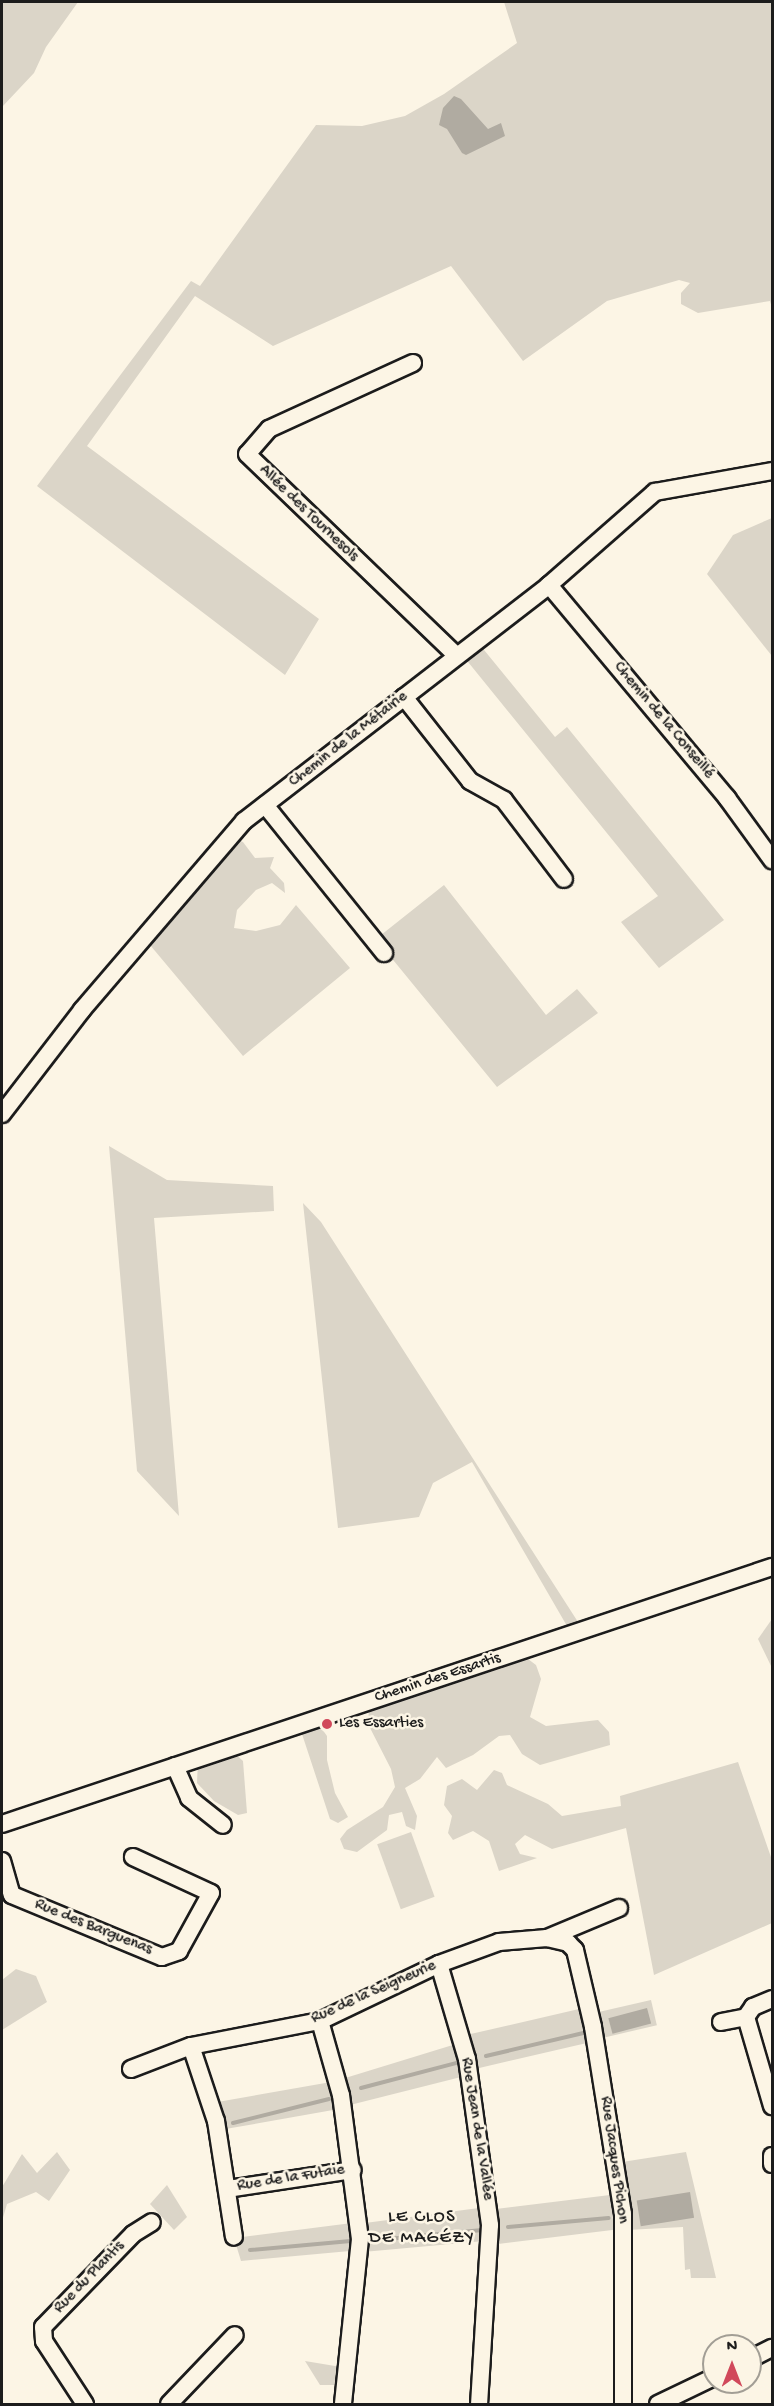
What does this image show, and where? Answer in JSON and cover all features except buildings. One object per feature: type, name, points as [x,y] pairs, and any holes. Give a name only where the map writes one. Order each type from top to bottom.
[{"type":"street","name":"Allée des Tournesols","points":[[413,363],[268,429],[246,454],[457,656]]},
{"type":"street","name":"Chemin de la Métairie","points":[[2,1114],[82,1010],[244,821],[549,585],[655,492],[772,471]]},
{"type":"street","name":"Chemin de la Conseillé","points":[[549,585],[727,798],[772,860]]},
{"type":"street","points":[[404,697],[470,781],[504,800],[564,879]]},
{"type":"street","points":[[265,805],[384,953]]},
{"type":"street","name":"Chemin des Essartis","points":[[2,1824],[772,1567]]},
{"type":"street","points":[[175,1766],[189,1798],[223,1825]]},
{"type":"street","name":"Rue des Barguenas","points":[[2,1861],[12,1895],[162,1957],[179,1951],[188,1940],[211,1893],[133,1857]]},
{"type":"street","points":[[547,1938],[619,1908]]},
{"type":"street","name":"Rue de la Seigneurie","points":[[131,2069],[191,2046],[320,2021],[438,1964],[499,1942],[547,1938]]},
{"type":"street","name":"Rue Jacques Pichon","points":[[547,1938],[568,1943],[575,1950],[593,2027],[622,2214],[623,2404]]},
{"type":"street","name":"Rue Jean de la Vallée","points":[[438,1964],[467,2059],[490,2225],[479,2404]]},
{"type":"street","points":[[721,2022],[746,2017],[753,2007],[772,1999]]},
{"type":"street","points":[[746,2017],[772,2106]]},
{"type":"street","points":[[320,2021],[341,2095],[353,2170],[360,2239],[343,2404]]},
{"type":"street","points":[[191,2046],[216,2121],[234,2238]]},
{"type":"street","points":[[772,2156],[772,2164]]},
{"type":"street","name":"Rue de la Futaie","points":[[228,2189],[353,2170]]},
{"type":"street","name":"Rue du Plantis","points":[[85,2404],[44,2341],[43,2327],[133,2234],[152,2222]]},
{"type":"street","points":[[169,2404],[235,2335]]},
{"type":"street","points":[[658,2404],[702,2383]]},
{"type":"shaded area","points":[[2,2],[78,2],[46,47],[34,73],[2,107]]},
{"type":"shaded area","points":[[504,2],[772,2],[772,308],[770,301],[698,313],[681,304],[681,293],[690,283],[679,280],[607,301],[523,361],[451,266],[273,346],[195,296],[87,446],[319,619],[285,675],[37,486],[191,281],[200,286],[316,125],[362,126],[405,116],[444,94],[517,43]]},
{"type":"shaded area","points":[[454,96],[461,99],[488,129],[501,123],[505,136],[466,155],[462,153],[447,129],[439,125],[443,108]]},
{"type":"shaded area","points":[[772,518],[772,656],[707,574],[733,535]]},
{"type":"shaded area","points":[[480,645],[555,737],[567,727],[724,920],[659,968],[621,922],[658,896],[464,657]]},
{"type":"shaded area","points":[[231,837],[243,842],[255,858],[274,857],[270,868],[284,883],[285,893],[272,883],[256,890],[237,910],[234,928],[256,931],[280,925],[296,905],[350,968],[243,1056],[145,939]]},
{"type":"shaded area","points":[[444,885],[546,1015],[577,989],[598,1013],[497,1087],[376,939]]},
{"type":"shaded area","points":[[109,1146],[167,1180],[273,1186],[274,1211],[154,1218],[179,1516],[137,1471]]},
{"type":"shaded area","points":[[303,1203],[321,1222],[578,1622],[567,1626],[472,1462],[433,1483],[419,1517],[338,1528]]},
{"type":"shaded area","points":[[772,1619],[772,1668],[758,1639]]},
{"type":"shaded area","points":[[524,1656],[536,1665],[541,1679],[530,1717],[546,1726],[598,1720],[609,1732],[610,1745],[540,1765],[522,1754],[510,1735],[499,1736],[473,1755],[446,1768],[437,1757],[420,1779],[405,1788],[417,1816],[415,1830],[406,1826],[402,1812],[389,1815],[387,1830],[357,1852],[344,1849],[340,1839],[347,1830],[383,1807],[395,1787],[391,1769],[368,1724],[369,1708]]},
{"type":"shaded area","points":[[311,1728],[322,1729],[327,1736],[327,1760],[335,1793],[348,1817],[338,1823],[330,1819],[301,1731]]},
{"type":"shaded area","points":[[232,1751],[243,1761],[247,1813],[238,1815],[214,1801],[197,1783],[198,1759]]},
{"type":"shaded area","points":[[738,1762],[772,1860],[772,1923],[654,1975],[626,1828],[552,1849],[525,1835],[515,1844],[520,1854],[537,1858],[499,1871],[489,1841],[473,1831],[453,1840],[448,1833],[452,1816],[444,1805],[447,1786],[462,1779],[477,1790],[494,1770],[502,1773],[507,1785],[548,1804],[562,1816],[621,1806],[620,1796]]},
{"type":"shaded area","points":[[411,1832],[435,1897],[401,1909],[377,1844]]},
{"type":"shaded area","points":[[16,1969],[36,1976],[47,2002],[2,2030],[2,1980]]},
{"type":"shaded area","points":[[651,2000],[657,2025],[601,2038],[595,2013]]},
{"type":"shaded area","points":[[647,2008],[651,2023],[613,2034],[608,2018]]},
{"type":"shaded area","points":[[579,2009],[587,2043],[473,2069],[465,2035]]},
{"type":"shaded area","points":[[456,2044],[461,2077],[346,2106],[342,2079]]},
{"type":"shaded area","points":[[331,2082],[336,2110],[220,2130],[215,2102]]},
{"type":"shaded area","points":[[57,2152],[70,2170],[49,2201],[36,2192],[7,2204],[2,2221],[2,2187],[22,2154],[37,2173]]},
{"type":"shaded area","points":[[686,2152],[716,2278],[691,2278],[690,2269],[685,2270],[683,2227],[627,2230],[622,2162]]},
{"type":"shaded area","points":[[167,2185],[187,2217],[174,2230],[150,2204]]},
{"type":"shaded area","points":[[690,2192],[694,2218],[641,2226],[637,2200]]},
{"type":"shaded area","points":[[610,2195],[614,2230],[498,2244],[494,2209]]},
{"type":"shaded area","points":[[479,2208],[484,2241],[363,2252],[365,2223]]},
{"type":"shaded area","points":[[352,2223],[350,2251],[241,2261],[234,2238]]},
{"type":"shaded area","points":[[305,2361],[341,2367],[339,2385],[320,2385]]},
{"type":"waterway","points":[[486,2056],[583,2033]]},
{"type":"waterway","points":[[361,2088],[456,2063]]},
{"type":"waterway","points":[[233,2123],[329,2099]]},
{"type":"waterway","points":[[508,2227],[609,2218]]},
{"type":"waterway","points":[[377,2240],[483,2230]]},
{"type":"waterway","points":[[250,2250],[351,2241]]},
{"type":"place","name":"Les Essarties","points":[[327,1724]]},
{"type":"district","name":"LE CLOS DE MAGÉZY","points":[[422,2229]]}]
